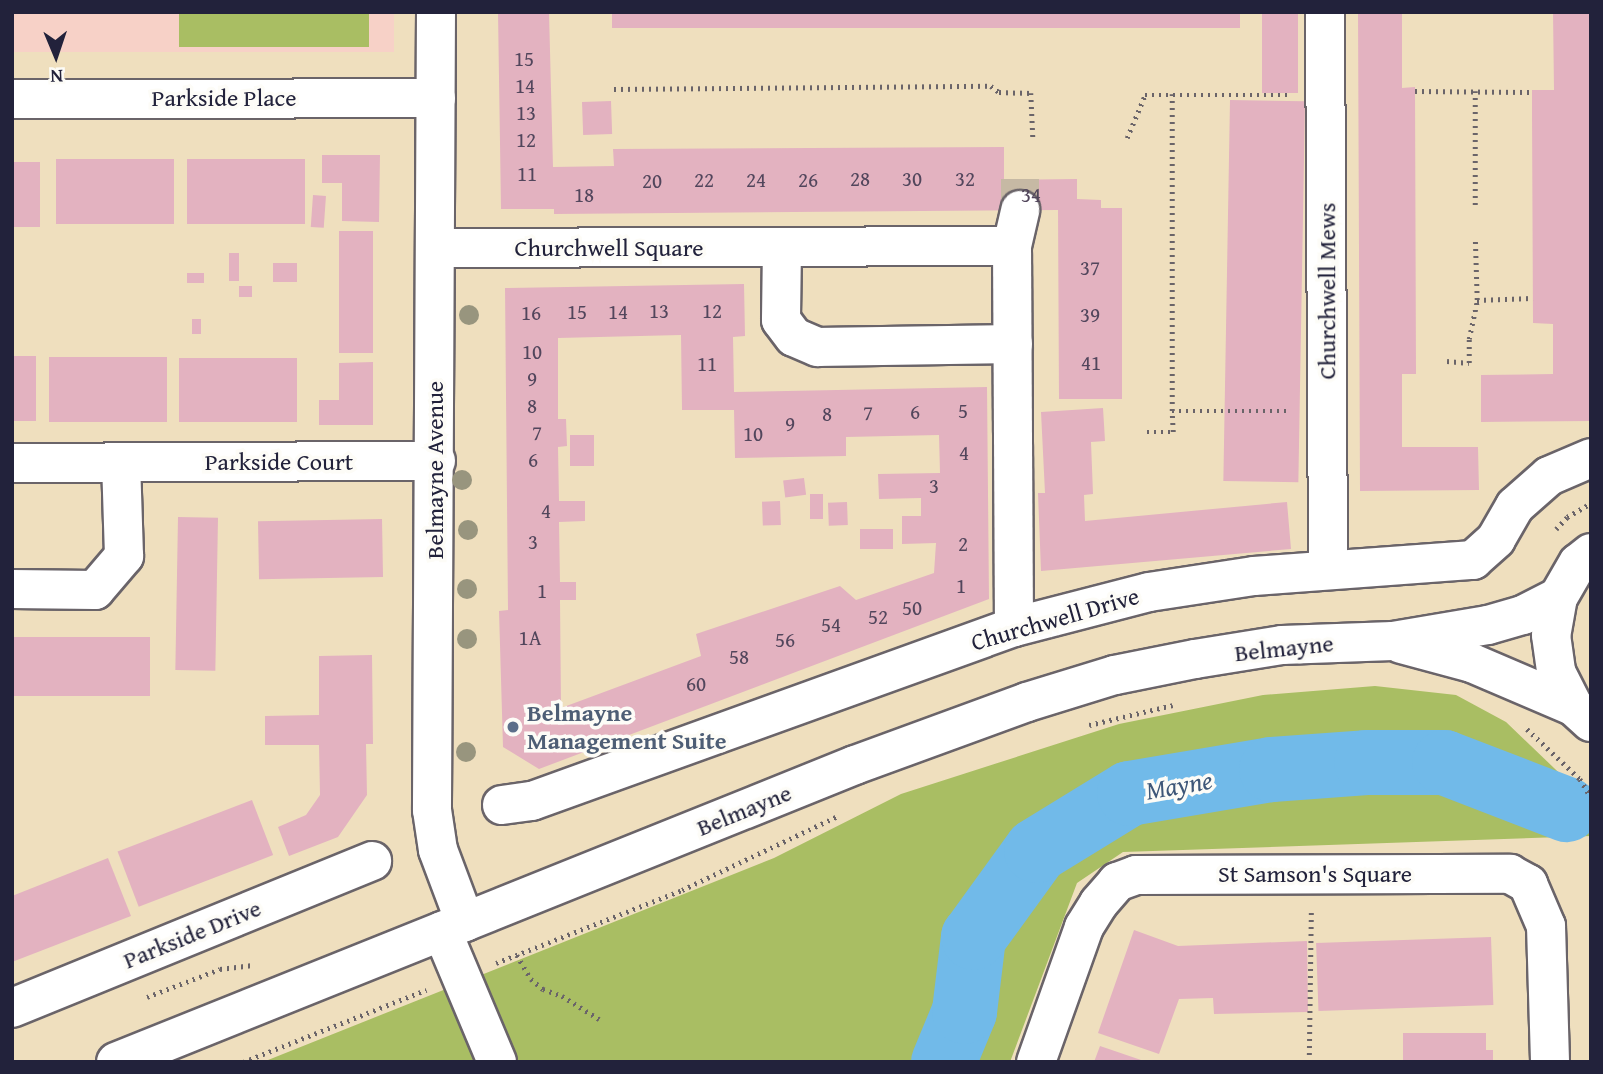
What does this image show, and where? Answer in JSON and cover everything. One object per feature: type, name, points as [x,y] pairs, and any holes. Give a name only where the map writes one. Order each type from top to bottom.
[{"type":"street","name":"Belmayne Avenue","points":[[436,12],[436,461],[432,810],[461,976],[497,1062]]},
{"type":"street","name":"Churchwell Mews","points":[[1325,12],[1328,570]]},
{"type":"street","name":"Parkside Place","points":[[12,99],[436,98]]},
{"type":"street","name":"Churchwell Square","points":[[437,248],[782,247],[1016,228],[1013,344],[1014,627]]},
{"type":"street","points":[[782,247],[781,320],[794,337],[818,347],[1013,344]]},
{"type":"street","name":"Churchwell Drive","points":[[502,805],[532,801],[1014,627],[1149,592],[1254,576],[1473,560],[1496,539],[1515,506],[1549,476],[1591,458]]},
{"type":"street","name":"Parkside Court","points":[[12,463],[436,461]]},
{"type":"street","points":[[12,589],[95,590],[124,556],[121,463]]},
{"type":"street","name":"Belmayne","points":[[1582,714],[1556,672],[1551,635],[1558,597],[1578,563],[1591,553]]},
{"type":"street","name":"Belmayne","points":[[116,1062],[855,765],[1027,702],[1115,675],[1195,659],[1282,645],[1393,641],[1488,625],[1523,615],[1558,597]]},
{"type":"street","name":"Belmayne","points":[[1393,641],[1472,663],[1582,714]]},
{"type":"street","name":"Parkside Drive","points":[[12,1008],[372,861]]},
{"type":"street","name":"St Samson's Square","points":[[1036,1062],[1084,927],[1099,902],[1118,883],[1136,875],[1299,874],[1510,874],[1528,884],[1546,926],[1550,1062]]},
{"type":"path","points":[[614,89],[991,86],[999,92],[1031,93],[1033,137]]},
{"type":"path","points":[[1127,138],[1145,95],[1302,95],[1326,90]]},
{"type":"path","points":[[1415,91],[1532,92]]},
{"type":"path","points":[[1475,91],[1475,205]]},
{"type":"path","points":[[1147,432],[1172,432],[1172,94]]},
{"type":"path","points":[[1447,361],[1469,363],[1469,339],[1477,300],[1475,237]]},
{"type":"path","points":[[1477,300],[1533,298]]},
{"type":"path","points":[[1172,411],[1328,411]]},
{"type":"path","points":[[1080,728],[1184,702]]},
{"type":"path","points":[[1517,719],[1580,779],[1591,797]]},
{"type":"path","points":[[243,1062],[682,890],[845,813]]},
{"type":"path","points":[[1299,874],[1311,913],[1310,1062]]},
{"type":"path","points":[[565,926],[568,934]]},
{"type":"path","points":[[517,955],[518,961],[543,989],[562,996],[599,1019]]},
{"type":"shaded area","points":[[12,12],[394,12],[394,52],[12,52]]},
{"type":"green space","points":[[179,12],[369,12],[369,47],[179,47]]},
{"type":"green space","points":[[1375,686],[1456,695],[1506,722],[1578,791],[1587,810],[1591,836],[1123,852],[1077,883],[1010,1062],[263,1062],[774,858],[901,794],[1119,724],[1263,695]]},
{"type":"building","points":[[498,12],[549,12],[553,167],[614,166],[613,149],[1004,147],[1004,180],[1077,179],[1077,199],[1101,200],[1101,208],[1122,208],[1122,399],[1059,399],[1058,210],[554,214],[554,209],[501,209]]},
{"type":"building","points":[[612,12],[1240,12],[1240,28],[612,28]]},
{"type":"building","points":[[1262,12],[1298,12],[1298,93],[1262,93]]},
{"type":"building","points":[[1358,12],[1402,12],[1402,88],[1415,87],[1416,374],[1402,374],[1402,447],[1478,447],[1479,490],[1360,491]]},
{"type":"building","points":[[1553,12],[1591,12],[1591,421],[1481,422],[1481,375],[1553,374],[1553,324],[1533,323],[1532,90],[1554,90]]},
{"type":"building","points":[[1230,100],[1305,101],[1298,482],[1223,481]]},
{"type":"building","points":[[611,101],[612,134],[583,135],[582,102]]},
{"type":"building","points":[[322,155],[380,155],[379,222],[342,221],[342,183],[322,183]]},
{"type":"building","points":[[56,159],[174,159],[174,224],[56,224]]},
{"type":"building","points":[[187,159],[305,159],[305,224],[187,224]]},
{"type":"building","points":[[12,162],[40,162],[40,227],[12,227]]},
{"type":"building","points":[[313,195],[326,196],[324,228],[311,227]]},
{"type":"building","points":[[339,231],[373,231],[373,353],[339,353]]},
{"type":"building","points":[[229,253],[239,253],[239,281],[229,281]]},
{"type":"building","points":[[273,263],[297,263],[297,282],[273,282]]},
{"type":"building","points":[[187,273],[204,273],[204,283],[187,283]]},
{"type":"building","points":[[744,284],[745,336],[733,337],[734,392],[987,387],[989,599],[539,769],[503,747],[499,611],[508,610],[505,288]],"holes":[[[681,335],[682,410],[734,410],[735,458],[846,456],[846,437],[939,435],[940,473],[878,474],[879,499],[921,498],[921,516],[902,516],[902,544],[936,543],[934,573],[856,600],[840,586],[696,634],[701,656],[561,708],[560,600],[576,600],[576,582],[560,582],[559,522],[585,521],[585,501],[559,501],[558,447],[567,446],[566,419],[558,419],[558,338]]]},
{"type":"building","points":[[239,286],[252,286],[252,297],[239,297]]},
{"type":"building","points":[[192,319],[201,319],[201,334],[192,334]]},
{"type":"building","points":[[12,356],[36,356],[36,421],[12,421]]},
{"type":"building","points":[[49,357],[167,357],[167,422],[49,422]]},
{"type":"building","points":[[179,358],[297,358],[297,422],[179,422]]},
{"type":"building","points":[[373,362],[373,425],[319,425],[319,400],[339,400],[339,363]]},
{"type":"building","points":[[1103,408],[1105,441],[1091,442],[1093,494],[1084,495],[1085,521],[1287,502],[1291,549],[1041,571],[1038,493],[1045,493],[1041,412]]},
{"type":"building","points":[[570,435],[594,435],[594,466],[570,466]]},
{"type":"building","points":[[804,478],[806,495],[785,497],[783,481]]},
{"type":"building","points":[[810,494],[823,494],[823,519],[810,519]]},
{"type":"building","points":[[780,501],[781,525],[763,526],[762,502]]},
{"type":"building","points":[[847,502],[848,525],[829,526],[828,503]]},
{"type":"building","points":[[178,517],[218,518],[215,671],[175,670]]},
{"type":"building","points":[[382,519],[383,577],[259,579],[258,521]]},
{"type":"building","points":[[860,529],[893,529],[893,549],[860,549]]},
{"type":"building","points":[[12,637],[150,637],[150,696],[12,696]]},
{"type":"building","points":[[372,655],[373,744],[366,744],[367,795],[338,837],[289,856],[278,827],[306,815],[320,795],[319,745],[265,745],[265,716],[319,715],[319,656]]},
{"type":"building","points":[[252,800],[273,855],[139,907],[118,852]]},
{"type":"building","points":[[108,858],[131,916],[12,962],[12,896]]},
{"type":"building","points":[[1134,930],[1178,946],[1307,941],[1308,1012],[1214,1014],[1213,998],[1179,999],[1159,1054],[1098,1033]]},
{"type":"building","points":[[1491,937],[1493,1005],[1318,1011],[1316,943]]},
{"type":"building","points":[[1403,1033],[1486,1033],[1486,1050],[1493,1050],[1493,1062],[1403,1062]]},
{"type":"building","points":[[1100,1046],[1144,1061],[1144,1062],[1094,1062]]},
{"type":"waterway","name":"Mayne","points":[[943,1062],[964,1011],[973,937],[1036,850],[1129,793],[1271,769],[1366,762],[1444,762],[1566,809]]},
{"type":"tunnel","points":[[1020,179],[1020,210]]},
{"type":"place","name":"Belmayne Management Suite","points":[[513,727]]}]
